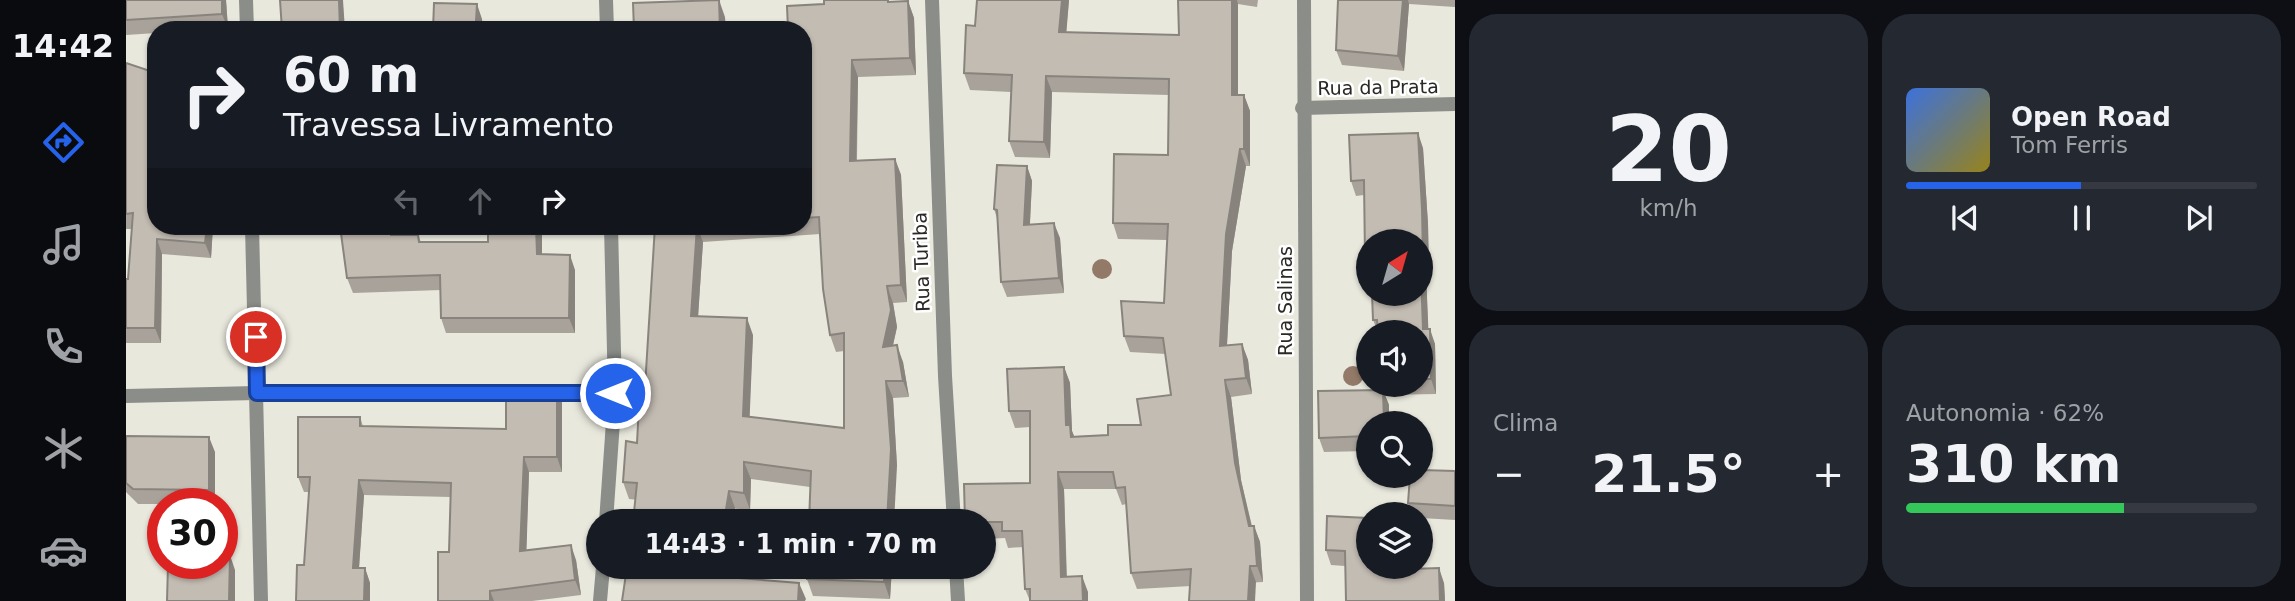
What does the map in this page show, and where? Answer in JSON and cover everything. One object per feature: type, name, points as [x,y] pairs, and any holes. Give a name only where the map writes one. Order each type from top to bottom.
[{"type":"street","points":[[246,0],[247,21]]},
{"type":"street","points":[[606,0],[607,21]]},
{"type":"street","name":"Rua Turiba","points":[[932,0],[944,348],[953,509]]},
{"type":"street","name":"Rua Salinas","points":[[1304,0],[1302,108],[1307,601]]},
{"type":"street","name":"Rua da Prata","points":[[1302,108],[1455,104]]},
{"type":"street","points":[[253,235],[261,601]]},
{"type":"street","points":[[607,509],[615,393],[611,235]]},
{"type":"street","points":[[126,396],[257,393],[615,393]]},
{"type":"street","points":[[600,601],[602,579]]},
{"type":"street","points":[[957,579],[958,601]]},
{"type":"building","points":[[126,0],[222,0],[222,14],[126,20]]},
{"type":"building","points":[[280,0],[339,0],[340,21],[281,21]]},
{"type":"building","points":[[719,0],[720,21],[634,21],[633,3]]},
{"type":"building","points":[[824,0],[908,1],[910,58],[852,60],[850,161],[895,159],[901,285],[887,286],[891,310],[883,347],[897,345],[903,381],[886,381],[891,449],[888,509],[810,509],[811,471],[744,462],[744,493],[729,491],[726,509],[634,509],[637,483],[623,482],[626,441],[637,443],[640,386],[645,387],[654,235],[696,235],[691,316],[747,318],[743,416],[844,428],[844,333],[830,335],[823,289],[819,217],[812,217],[812,21],[788,21],[787,6],[824,4]]},
{"type":"building","points":[[977,0],[1062,0],[1059,32],[1179,35],[1178,0],[1232,0],[1232,95],[1244,95],[1244,149],[1240,149],[1226,234],[1220,346],[1242,344],[1246,378],[1225,380],[1235,463],[1249,526],[1254,526],[1257,566],[1250,566],[1248,601],[1189,601],[1191,569],[1131,573],[1125,487],[1116,488],[1113,472],[1058,472],[1061,577],[1082,576],[1083,601],[1030,601],[1030,589],[1025,589],[1022,531],[1002,531],[1002,522],[996,522],[996,509],[965,509],[964,484],[1030,483],[1030,411],[1009,411],[1007,369],[1064,367],[1066,425],[1070,425],[1071,437],[1108,435],[1108,425],[1141,425],[1137,399],[1171,395],[1163,338],[1124,336],[1121,301],[1164,303],[1168,224],[1113,223],[1114,154],[1168,155],[1169,79],[1046,76],[1044,142],[1009,141],[1012,75],[964,73],[966,25],[975,26]]},
{"type":"building","points":[[1338,0],[1403,0],[1398,56],[1336,50]]},
{"type":"building","points":[[434,3],[477,4],[476,21],[433,21]]},
{"type":"building","points":[[126,63],[147,70],[147,235],[206,235],[205,243],[157,239],[155,328],[126,328],[126,279],[133,213],[126,214]]},
{"type":"building","points":[[1418,133],[1422,229],[1365,229],[1364,180],[1351,181],[1349,135]]},
{"type":"building","points":[[997,165],[1027,166],[1024,225],[1054,223],[1059,278],[1001,282],[997,210],[994,209]]},
{"type":"building","points":[[341,235],[418,235],[419,242],[488,242],[488,235],[536,235],[537,254],[570,255],[569,318],[441,318],[440,275],[347,278]]},
{"type":"building","points":[[1372,306],[1422,306],[1423,320],[1373,320]]},
{"type":"building","points":[[506,388],[557,388],[557,457],[524,457],[520,551],[571,545],[575,580],[490,591],[490,601],[438,601],[438,552],[449,552],[451,483],[359,480],[353,568],[365,568],[364,601],[296,601],[297,565],[304,565],[310,477],[298,477],[298,417],[360,417],[360,426],[506,429]]},
{"type":"building","points":[[1356,390],[1356,397],[1383,397],[1384,411],[1356,411],[1356,436],[1319,438],[1318,391]]},
{"type":"building","points":[[126,436],[209,437],[209,488],[133,489],[126,483]]},
{"type":"building","points":[[1433,470],[1455,471],[1455,506],[1433,505],[1433,502],[1408,502],[1409,488],[1433,488]]},
{"type":"building","points":[[1327,516],[1356,517],[1356,579],[1433,579],[1433,568],[1439,568],[1440,601],[1346,601],[1345,551],[1326,550]]},
{"type":"building","points":[[168,579],[229,579],[229,601],[167,601]]},
{"type":"building","points":[[625,579],[751,579],[799,583],[798,601],[622,601]]},
{"type":"building","points":[[807,579],[884,579],[884,582]]},
{"type":"route","points":[[256,337],[257,393],[615,393]]}]
